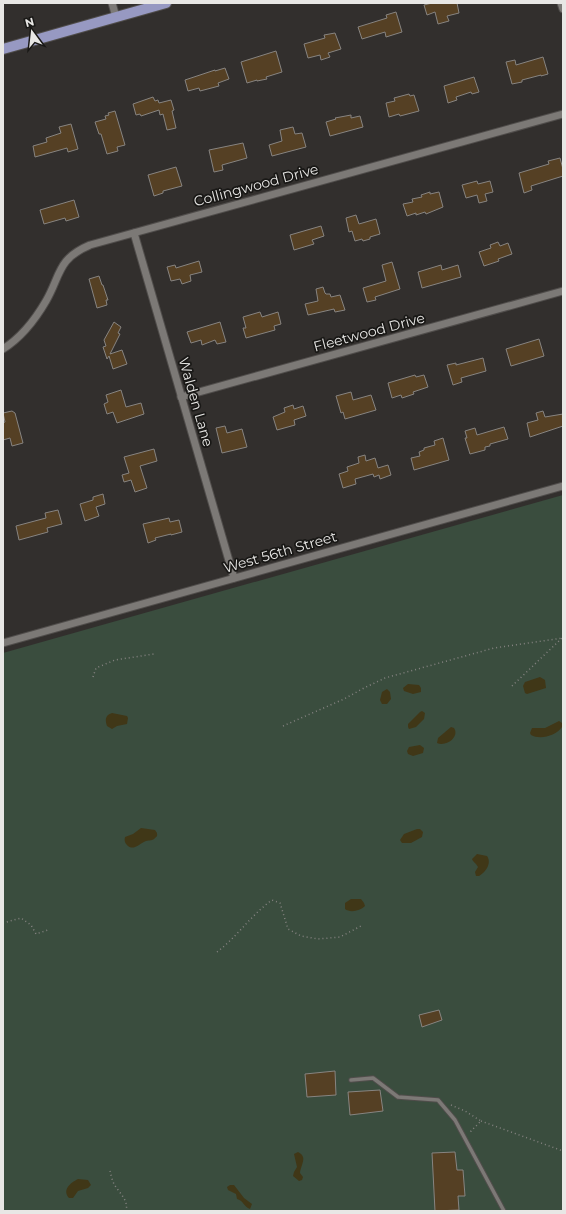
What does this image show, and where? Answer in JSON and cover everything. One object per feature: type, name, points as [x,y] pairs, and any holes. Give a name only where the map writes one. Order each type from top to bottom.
[{"type":"main road","points":[[3,49],[166,3]]},
{"type":"street","points":[[112,3],[116,17]]},
{"type":"street","points":[[561,3],[563,9]]},
{"type":"street","name":"Collingwood Drive","points":[[3,349],[15,340],[32,322],[46,301],[60,269],[74,253],[90,245],[563,114]]},
{"type":"street","name":"Walden Lane","points":[[134,233],[234,578]]},
{"type":"street","name":"Fleetwood Drive","points":[[181,397],[563,291]]},
{"type":"street","name":"West 56th Street","points":[[3,643],[563,486]]},
{"type":"lane","points":[[351,1080],[373,1078],[398,1097],[438,1100],[455,1120],[504,1211]]},
{"type":"path","points":[[512,686],[563,638]]},
{"type":"path","points":[[283,726],[344,699],[385,678],[494,648],[563,638]]},
{"type":"path","points":[[94,677],[96,668],[115,660],[154,654]]},
{"type":"path","points":[[217,952],[230,942],[243,926],[272,900],[280,903],[288,929],[301,936],[318,939],[340,937],[361,926]]},
{"type":"path","points":[[3,923],[21,918],[31,925],[36,934],[48,930]]},
{"type":"path","points":[[438,1100],[443,1098],[453,1106],[465,1111],[481,1121],[563,1151]]},
{"type":"path","points":[[468,1143],[471,1130],[481,1121]]},
{"type":"path","points":[[110,1171],[113,1183],[124,1197],[127,1208],[126,1211]]},
{"type":"green space","points":[[563,495],[563,1211],[3,1211],[3,653]]},
{"type":"sand","points":[[540,677],[545,680],[546,688],[527,694],[525,693],[523,686],[525,682]]},
{"type":"sand","points":[[408,684],[419,685],[421,692],[413,694],[404,691],[403,688]]},
{"type":"sand","points":[[387,689],[390,692],[391,699],[387,704],[382,704],[380,700],[382,692]]},
{"type":"sand","points":[[422,711],[425,713],[424,719],[416,727],[409,729],[408,724]]},
{"type":"sand","points":[[112,713],[127,716],[127,724],[117,726],[112,729],[107,726],[106,718]]},
{"type":"sand","points":[[559,721],[562,723],[562,727],[552,735],[539,737],[531,735],[530,733],[532,728],[545,728]]},
{"type":"sand","points":[[451,727],[454,728],[455,731],[454,738],[444,744],[437,743],[438,738]]},
{"type":"sand","points":[[420,745],[424,748],[423,753],[413,756],[408,754],[407,751],[409,747]]},
{"type":"sand","points":[[141,828],[155,830],[157,836],[153,840],[146,841],[135,847],[132,848],[128,846],[125,842],[125,837],[133,834]]},
{"type":"sand","points":[[420,829],[423,832],[422,837],[411,843],[402,843],[400,840],[404,834]]},
{"type":"sand","points":[[477,854],[487,856],[489,862],[486,870],[479,876],[476,876],[475,872],[478,867],[472,859]]},
{"type":"sand","points":[[351,899],[361,899],[365,906],[355,911],[345,909],[345,903]]},
{"type":"sand","points":[[298,1152],[303,1156],[300,1173],[303,1177],[302,1180],[299,1181],[293,1176],[297,1167],[294,1154]]},
{"type":"sand","points":[[78,1179],[88,1180],[91,1185],[88,1188],[78,1191],[73,1198],[69,1198],[66,1192],[68,1187]]},
{"type":"sand","points":[[234,1185],[244,1198],[252,1204],[250,1209],[237,1199],[236,1194],[228,1190],[227,1187]]},
{"type":"building","points":[[432,3],[457,3],[459,13],[447,16],[449,21],[438,24],[435,12],[427,15],[424,5]]},
{"type":"building","points":[[396,12],[402,32],[386,37],[385,32],[362,39],[358,27],[387,18],[386,15]]},
{"type":"building","points":[[335,33],[341,49],[328,53],[330,57],[321,60],[320,55],[308,58],[304,44],[325,38],[324,35]]},
{"type":"building","points":[[276,51],[282,72],[266,77],[267,79],[247,83],[241,62]]},
{"type":"building","points":[[543,57],[548,74],[512,84],[506,62],[515,60],[516,65]]},
{"type":"building","points":[[225,68],[229,79],[218,83],[219,86],[200,91],[199,88],[188,91],[185,80]]},
{"type":"building","points":[[474,77],[479,92],[472,94],[471,92],[456,97],[457,100],[448,103],[444,86]]},
{"type":"building","points":[[409,94],[410,96],[414,95],[419,111],[389,117],[386,103],[395,101],[394,98]]},
{"type":"building","points":[[153,97],[155,101],[158,100],[159,103],[171,100],[176,128],[167,130],[163,114],[160,115],[159,110],[141,116],[140,114],[136,115],[133,104]]},
{"type":"building","points":[[115,111],[125,145],[117,147],[118,151],[107,154],[101,134],[99,134],[95,122],[106,119],[105,116],[109,115],[108,113]]},
{"type":"building","points":[[351,115],[351,118],[360,116],[363,127],[330,136],[326,122],[336,119],[335,118]]},
{"type":"building","points":[[71,124],[78,149],[68,152],[67,148],[35,157],[33,146],[47,142],[46,138],[61,133],[59,127]]},
{"type":"building","points":[[293,127],[295,134],[302,133],[306,147],[272,156],[269,145],[282,141],[280,130]]},
{"type":"building","points":[[243,143],[247,158],[222,165],[223,170],[214,172],[209,150]]},
{"type":"building","points":[[560,158],[563,176],[531,186],[532,190],[524,193],[519,173],[549,164],[548,161]]},
{"type":"building","points":[[176,167],[182,186],[163,191],[163,193],[154,196],[148,175]]},
{"type":"building","points":[[477,181],[478,184],[490,181],[493,192],[485,194],[487,201],[479,203],[477,195],[466,198],[462,185]]},
{"type":"building","points":[[430,192],[430,194],[439,192],[443,207],[426,214],[425,212],[407,216],[403,204],[413,202],[412,199],[422,197],[421,195]]},
{"type":"building","points":[[74,200],[79,217],[66,221],[65,218],[44,224],[40,210]]},
{"type":"building","points":[[356,215],[359,224],[376,219],[380,234],[363,241],[362,239],[355,241],[352,231],[349,232],[346,218]]},
{"type":"building","points":[[321,226],[324,236],[312,240],[314,244],[294,250],[290,235]]},
{"type":"building","points":[[498,242],[500,246],[508,243],[512,254],[498,259],[499,261],[484,266],[479,252],[491,248],[490,245]]},
{"type":"building","points":[[199,261],[202,272],[190,275],[191,281],[182,284],[180,279],[171,281],[167,267],[175,265],[176,268]]},
{"type":"building","points":[[392,262],[400,289],[375,297],[376,300],[367,302],[363,288],[386,281],[382,265]]},
{"type":"building","points":[[441,265],[442,270],[458,265],[461,277],[422,288],[418,272]]},
{"type":"building","points":[[99,276],[108,300],[106,300],[107,305],[97,308],[89,279]]},
{"type":"building","points":[[323,287],[325,293],[330,294],[331,297],[340,295],[345,310],[335,312],[334,309],[308,315],[305,304],[318,301],[316,289]]},
{"type":"building","points":[[260,312],[262,317],[278,312],[281,324],[274,326],[275,330],[246,338],[243,328],[246,328],[243,317]]},
{"type":"building","points":[[114,322],[121,327],[118,333],[120,334],[110,354],[122,350],[127,364],[113,369],[109,356],[107,359],[103,347],[106,346],[104,340]]},
{"type":"building","points":[[220,322],[226,342],[217,344],[215,340],[202,345],[201,340],[191,343],[187,332]]},
{"type":"building","points":[[539,339],[544,356],[511,366],[506,349]]},
{"type":"building","points":[[483,358],[486,371],[461,378],[462,382],[453,385],[447,365],[456,363],[456,365]]},
{"type":"building","points":[[415,375],[416,377],[424,375],[428,387],[413,392],[414,394],[402,398],[401,395],[392,398],[388,383]]},
{"type":"building","points":[[121,390],[126,407],[141,403],[144,414],[117,423],[113,412],[107,414],[104,404],[108,402],[106,395]]},
{"type":"building","points":[[351,392],[353,400],[371,395],[376,410],[345,419],[343,412],[341,413],[336,396]]},
{"type":"building","points":[[293,405],[294,409],[303,406],[306,416],[294,420],[295,425],[277,430],[273,417],[285,412],[284,408]]},
{"type":"building","points":[[12,411],[15,413],[23,443],[12,446],[10,438],[3,440],[3,423],[5,422],[3,413]]},
{"type":"building","points":[[543,411],[545,417],[563,414],[563,426],[530,437],[527,423],[538,420],[536,413]]},
{"type":"building","points":[[225,426],[227,433],[242,429],[247,447],[222,453],[216,428]]},
{"type":"building","points":[[504,427],[508,439],[490,444],[490,446],[485,447],[485,450],[470,454],[465,438],[467,438],[465,431],[475,428],[477,435]]},
{"type":"building","points":[[443,438],[449,460],[414,470],[411,458],[420,456],[419,452],[424,450],[424,448],[435,445],[434,441]]},
{"type":"building","points":[[154,449],[157,461],[140,466],[147,488],[135,492],[131,480],[124,482],[122,475],[129,473],[124,457]]},
{"type":"building","points":[[365,455],[366,461],[375,458],[378,468],[388,465],[391,475],[380,479],[379,475],[374,477],[373,474],[355,479],[356,484],[343,488],[339,474],[348,471],[347,467],[359,463],[358,457]]},
{"type":"building","points":[[103,494],[105,504],[96,507],[99,516],[85,521],[80,504],[93,500],[93,497]]},
{"type":"building","points":[[58,510],[62,524],[47,528],[48,532],[19,540],[16,526],[46,518],[45,513]]},
{"type":"building","points":[[169,518],[170,522],[179,520],[182,532],[155,538],[156,540],[148,543],[143,524]]},
{"type":"building","points":[[439,1010],[442,1020],[422,1027],[419,1015]]},
{"type":"building","points":[[335,1071],[336,1095],[307,1097],[305,1074]]},
{"type":"building","points":[[380,1090],[383,1111],[350,1115],[348,1092]]},
{"type":"building","points":[[455,1152],[457,1170],[463,1170],[465,1196],[458,1196],[459,1210],[435,1211],[432,1153]]}]
